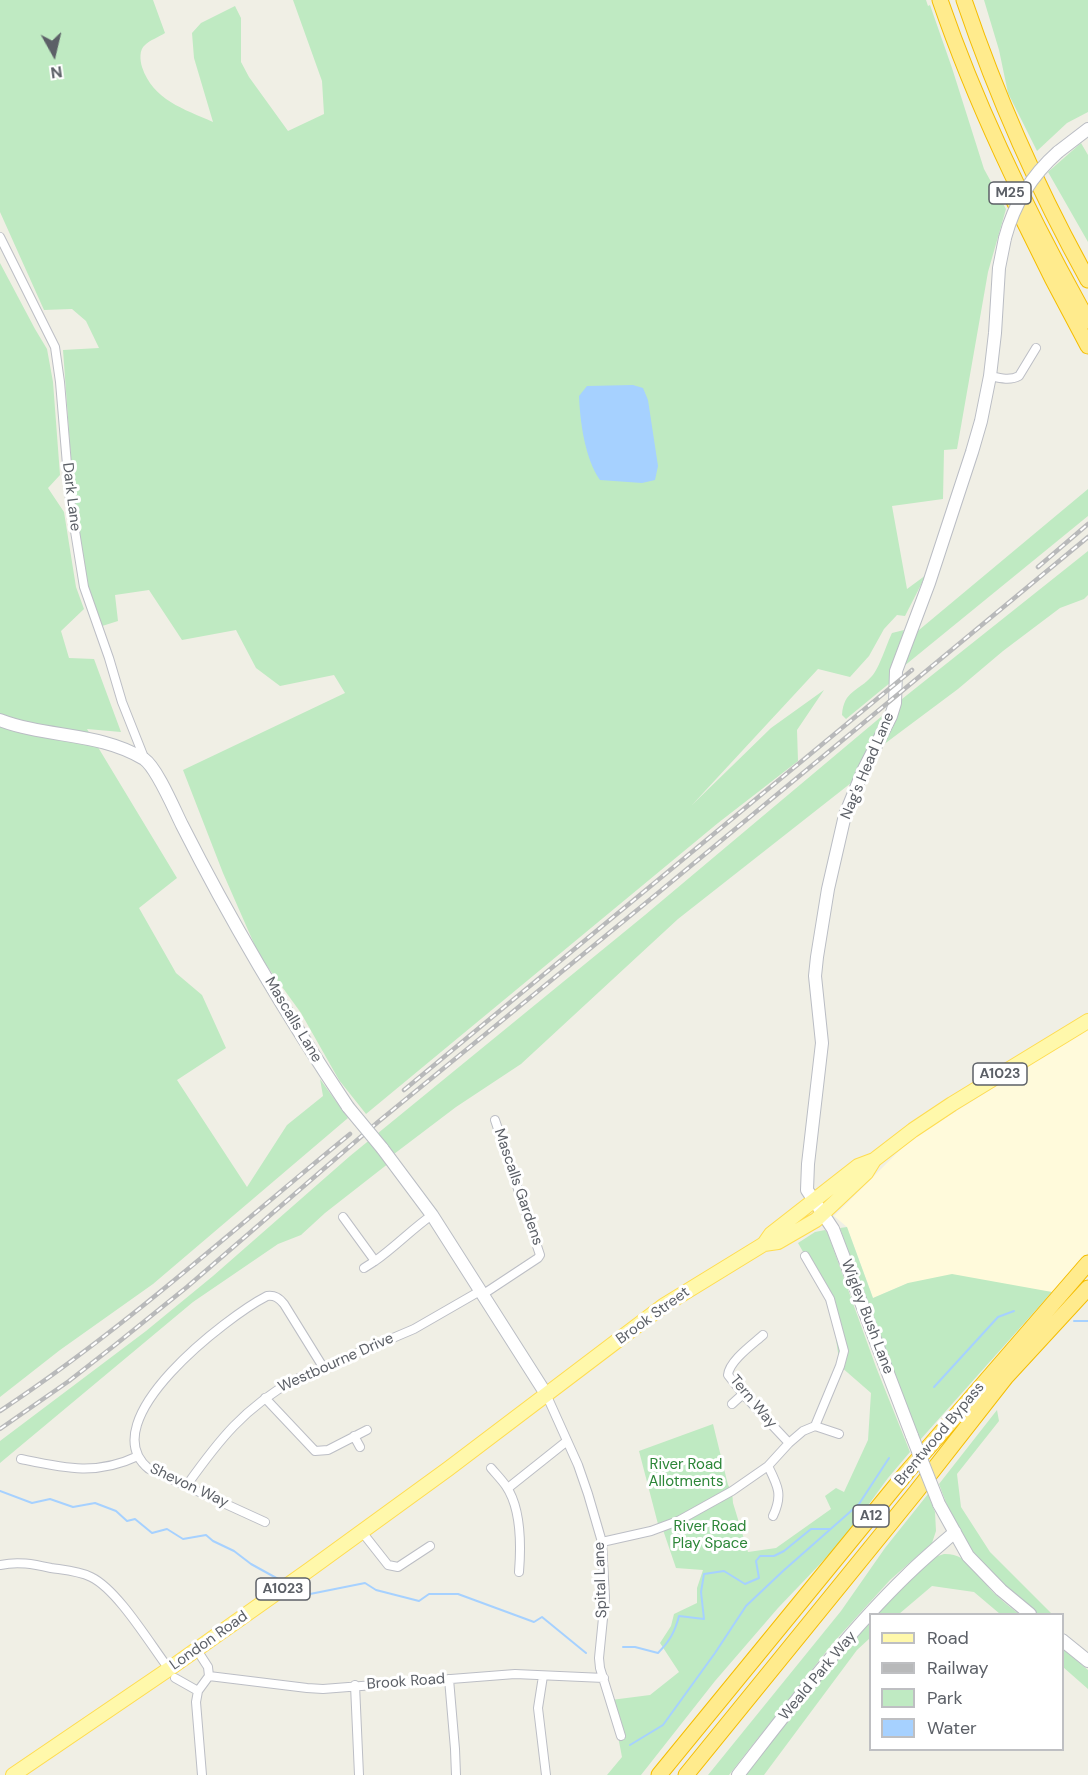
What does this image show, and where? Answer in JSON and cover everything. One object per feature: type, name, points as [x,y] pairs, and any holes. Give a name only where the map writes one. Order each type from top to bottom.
[{"type":"highway","name":"M25","points":[[940,0],[951,33],[1011,171],[1052,255],[1088,321]]},
{"type":"highway","name":"M25","points":[[964,0],[996,89],[1026,160],[1088,280]]},
{"type":"highway","name":"M25","points":[[951,33],[953,56],[976,118],[1037,249],[1088,346]]},
{"type":"highway","name":"Brentwood Bypass","points":[[659,1775],[907,1472],[1088,1263]]},
{"type":"highway","name":"Brentwood Bypass","points":[[686,1775],[901,1511],[1006,1377],[1088,1288]]},
{"type":"main road","name":"Brook Street","points":[[764,1244],[771,1234],[858,1166],[874,1160],[951,1104],[1088,1022]]},
{"type":"main road","name":"Brook Street","points":[[546,1394],[663,1306],[764,1244],[778,1242],[816,1220],[866,1173],[874,1160]]},
{"type":"main road","name":"London Road","points":[[14,1775],[172,1674],[197,1650],[363,1532],[546,1394]]},
{"type":"street","name":"Nag's Head Lane","points":[[814,1201],[807,1190],[807,1183],[822,1043],[815,976],[831,873],[845,815],[891,716],[896,671],[929,583],[973,448],[990,376],[998,278],[1005,238],[1016,206],[1034,177],[1058,152],[1088,129]]},
{"type":"street","name":"Dark Lane","points":[[0,237],[55,347],[70,500],[84,587],[122,702],[145,760]]},
{"type":"street","points":[[990,376],[1006,379],[1019,376],[1036,348]]},
{"type":"street","name":"Mascalls Lane","points":[[0,720],[29,729],[90,739],[124,748],[150,765],[161,782],[216,892],[301,1035],[348,1107],[432,1215],[546,1394]]},
{"type":"street","points":[[124,748],[134,733]]},
{"type":"street","name":"Mascalls Gardens","points":[[481,1293],[540,1255],[495,1120]]},
{"type":"street","name":"Wigley Bush Lane","points":[[814,1201],[837,1239],[939,1504],[955,1532]]},
{"type":"street","points":[[364,1268],[432,1215]]},
{"type":"street","points":[[343,1217],[375,1261]]},
{"type":"street","points":[[602,1542],[651,1531],[678,1521],[732,1491],[768,1466],[789,1443],[803,1431],[814,1426],[840,1366],[843,1351],[830,1299],[805,1256]]},
{"type":"street","name":"Westbourne Drive","points":[[188,1485],[230,1428],[265,1398],[294,1380],[414,1329],[481,1293]]},
{"type":"street","name":"Shevon Way","points":[[265,1522],[149,1469],[142,1463],[135,1451],[138,1421],[160,1387],[189,1354],[217,1329],[267,1296],[279,1298],[284,1304],[323,1367]]},
{"type":"street","name":"Tern Way","points":[[763,1335],[734,1362],[728,1375],[789,1443]]},
{"type":"street","name":"Spital Lane","points":[[546,1394],[588,1494],[602,1542],[604,1598],[599,1658],[621,1736]]},
{"type":"street","points":[[732,1404],[743,1394]]},
{"type":"street","points":[[265,1398],[315,1451],[328,1450],[367,1430]]},
{"type":"street","points":[[814,1426],[838,1434]]},
{"type":"street","points":[[354,1436],[360,1447]]},
{"type":"street","points":[[508,1488],[567,1441]]},
{"type":"street","points":[[21,1459],[64,1468],[94,1469],[120,1464],[138,1456]]},
{"type":"street","points":[[768,1466],[774,1477],[779,1496],[773,1516]]},
{"type":"street","points":[[491,1468],[508,1488],[517,1516],[519,1572]]},
{"type":"street","points":[[363,1532],[387,1565],[398,1568],[430,1546]]},
{"type":"street","points":[[955,1532],[968,1556],[1001,1590],[1029,1613]]},
{"type":"street","name":"Weald Park Way","points":[[871,1613],[907,1575],[955,1532]]},
{"type":"street","points":[[0,1565],[27,1563],[79,1573],[96,1580],[111,1591],[172,1674],[198,1691]]},
{"type":"street","name":"Weald Park Way","points":[[738,1775],[796,1701],[869,1615]]},
{"type":"street","points":[[1064,1642],[1088,1660]]},
{"type":"street","points":[[197,1650],[208,1668],[209,1676],[198,1691],[196,1702],[202,1775]]},
{"type":"street","name":"Brook Road","points":[[209,1676],[324,1689],[515,1674],[604,1678]]},
{"type":"street","points":[[543,1676],[538,1708],[546,1775]]},
{"type":"street","points":[[448,1679],[456,1775]]},
{"type":"street","points":[[355,1685],[359,1775]]},
{"type":"shaded area","points":[[1088,1029],[1088,1253],[1052,1292],[1017,1287],[908,1283],[873,1298],[847,1227],[834,1216],[910,1140]]},
{"type":"green space","points":[[0,0],[153,0],[165,33],[143,47],[140,55],[141,64],[147,78],[154,88],[171,102],[213,122],[194,58],[192,33],[201,23],[235,6],[241,18],[241,62],[249,77],[288,131],[324,114],[322,81],[293,0],[926,0],[928,6],[930,5],[952,68],[984,169],[1006,209],[988,272],[957,449],[944,450],[943,499],[892,506],[907,589],[926,575],[905,616],[897,615],[884,629],[869,656],[850,677],[818,669],[692,805],[771,728],[824,690],[797,730],[798,761],[718,823],[366,1114],[339,1080],[301,1013],[259,955],[223,873],[183,770],[345,693],[334,675],[280,686],[256,668],[236,630],[182,640],[149,590],[115,595],[118,621],[99,627],[85,588],[73,487],[63,350],[99,348],[86,321],[72,309],[44,310],[0,212]]},
{"type":"green space","points":[[984,0],[1088,0],[1088,112],[1067,123],[1037,151],[1008,93],[999,50]]},
{"type":"green space","points":[[1081,143],[1088,155],[1088,242],[1048,172]]},
{"type":"green space","points":[[0,263],[47,349],[53,382],[60,475],[48,488],[64,512],[76,587],[84,609],[61,631],[69,658],[94,659],[121,732],[87,729],[177,878],[139,908],[176,973],[202,995],[226,1048],[177,1080],[247,1187],[287,1125],[323,1096],[320,1079],[348,1118],[153,1284],[60,1350],[0,1397]]},
{"type":"green space","points":[[1088,489],[1088,516],[898,671],[913,635]]},
{"type":"green space","points":[[1088,551],[1088,595],[1084,599],[1060,608],[883,745],[902,699]]},
{"type":"green space","points":[[904,630],[891,682],[846,719],[842,715],[843,707],[849,696],[875,673],[892,633]]},
{"type":"green space","points":[[882,716],[876,738],[851,783],[678,919],[521,1064],[456,1107],[394,1154],[389,1163],[325,1213],[301,1235],[278,1244],[193,1302],[0,1463],[0,1441],[146,1331],[213,1276],[350,1156],[645,915]]},
{"type":"green space","points":[[847,1227],[873,1298],[908,1283],[952,1274],[1052,1292],[920,1440],[869,1313],[840,1228]]},
{"type":"green space","points":[[825,1230],[910,1452],[842,1541],[778,1608],[715,1681],[641,1775],[607,1775],[622,1757],[611,1700],[650,1695],[679,1672],[660,1643],[671,1626],[674,1614],[697,1603],[697,1588],[703,1570],[676,1568],[662,1527],[659,1528],[639,1451],[713,1424],[748,1552],[776,1548],[831,1509],[825,1496],[836,1488],[844,1492],[868,1440],[871,1393],[840,1366],[830,1299],[798,1243],[815,1232]]},
{"type":"green space","points":[[997,1410],[999,1421],[957,1474],[961,1507],[990,1552],[1051,1613],[1035,1613],[983,1566],[960,1533],[939,1484]]},
{"type":"green space","points":[[928,1494],[935,1512],[936,1531],[932,1543],[890,1580],[833,1643],[729,1775],[708,1775],[841,1611],[885,1548]]},
{"type":"green space","points":[[944,1554],[953,1555],[967,1562],[994,1593],[1018,1613],[999,1613],[974,1592],[932,1586],[900,1613],[874,1613],[932,1558]]},
{"type":"green space","points":[[869,1619],[869,1639],[857,1650],[764,1775],[743,1775]]},
{"type":"green space","points":[[1064,1650],[1088,1670],[1088,1689],[1064,1668]]},
{"type":"water","points":[[633,385],[643,388],[648,400],[658,466],[655,480],[642,483],[600,480],[587,451],[579,396],[587,386]]},
{"type":"waterway","points":[[934,1387],[998,1317],[1014,1311]]},
{"type":"waterway","points":[[1074,1321],[1088,1321]]},
{"type":"waterway","points":[[630,1745],[663,1725],[746,1606],[859,1504],[889,1458]]},
{"type":"waterway","points":[[0,1491],[32,1503],[50,1499],[73,1507],[95,1503],[116,1511],[127,1521],[135,1519],[152,1533],[167,1529],[183,1539],[206,1535],[280,1580]]},
{"type":"waterway","points":[[623,1647],[635,1647],[658,1653],[671,1636],[679,1616],[704,1619],[701,1592],[704,1574],[724,1571],[745,1584],[759,1578],[756,1561],[760,1556],[774,1556],[784,1551],[811,1529],[830,1529]]},
{"type":"waterway","points":[[300,1596],[365,1583],[376,1590],[419,1601],[429,1594],[458,1594],[534,1622],[542,1617],[586,1653]]},
{"type":"railway","points":[[1038,567],[1088,524]]},
{"type":"railway","points":[[0,1429],[69,1381],[187,1287],[378,1122],[1088,537]]},
{"type":"railway","points":[[404,1090],[912,670]]},
{"type":"railway","points":[[0,1411],[91,1347],[350,1134]]},
{"type":"park label","name":"River Road Allotments","points":[[686,1474]]},
{"type":"park label","name":"River Road Play Space","points":[[710,1536]]}]
